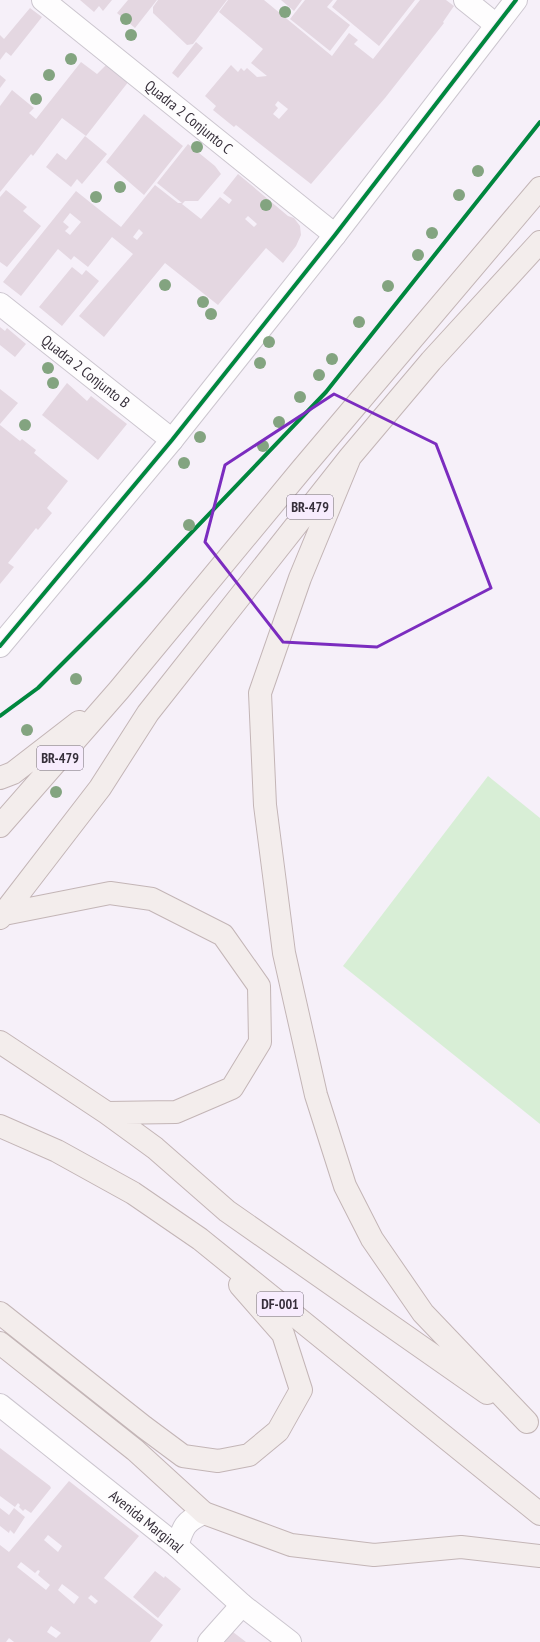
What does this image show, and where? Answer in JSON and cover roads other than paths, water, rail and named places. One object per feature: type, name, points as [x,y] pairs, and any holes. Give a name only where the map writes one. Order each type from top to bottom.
[{"type":"main road","name":"BR-479","points":[[0,826],[119,690],[302,469],[540,188]]},
{"type":"main road","name":"BR-479","points":[[2,916],[100,788],[148,713],[350,457],[431,361],[540,242]]},
{"type":"main road","points":[[350,457],[300,578],[260,693],[265,806],[284,953],[316,1095],[345,1186],[372,1239],[423,1313],[534,1427]]},
{"type":"main road","points":[[0,778],[13,773],[119,690]]},
{"type":"main road","points":[[2,916],[110,893],[152,899],[223,935],[259,986],[260,1042],[232,1088],[176,1112],[107,1113]]},
{"type":"main road","points":[[0,1042],[107,1113],[155,1148],[228,1211],[534,1427]]},
{"type":"main road","name":"DF-001","points":[[0,1126],[57,1151],[133,1193],[200,1239],[540,1514]]},
{"type":"main road","points":[[0,1313],[144,1428],[183,1456],[218,1461],[249,1455],[278,1431],[301,1390],[283,1334],[200,1239]]},
{"type":"main road","points":[[0,1343],[135,1450],[204,1513],[291,1545],[374,1555],[461,1547],[540,1556]]},
{"type":"street","name":"Quadra 2 Conjunto C","points":[[43,0],[335,235]]},
{"type":"street","points":[[465,0],[495,24]]},
{"type":"street","points":[[2,638],[172,440],[335,235],[495,24],[516,0]]},
{"type":"street","name":"Quadra 2 Conjunto B","points":[[0,304],[172,440]]},
{"type":"street","name":"Avenida Marginal","points":[[0,1405],[177,1546],[242,1605],[290,1642]]},
{"type":"street","points":[[177,1546],[182,1530],[190,1519],[204,1513]]},
{"type":"street","points":[[209,1642],[242,1605]]}]
